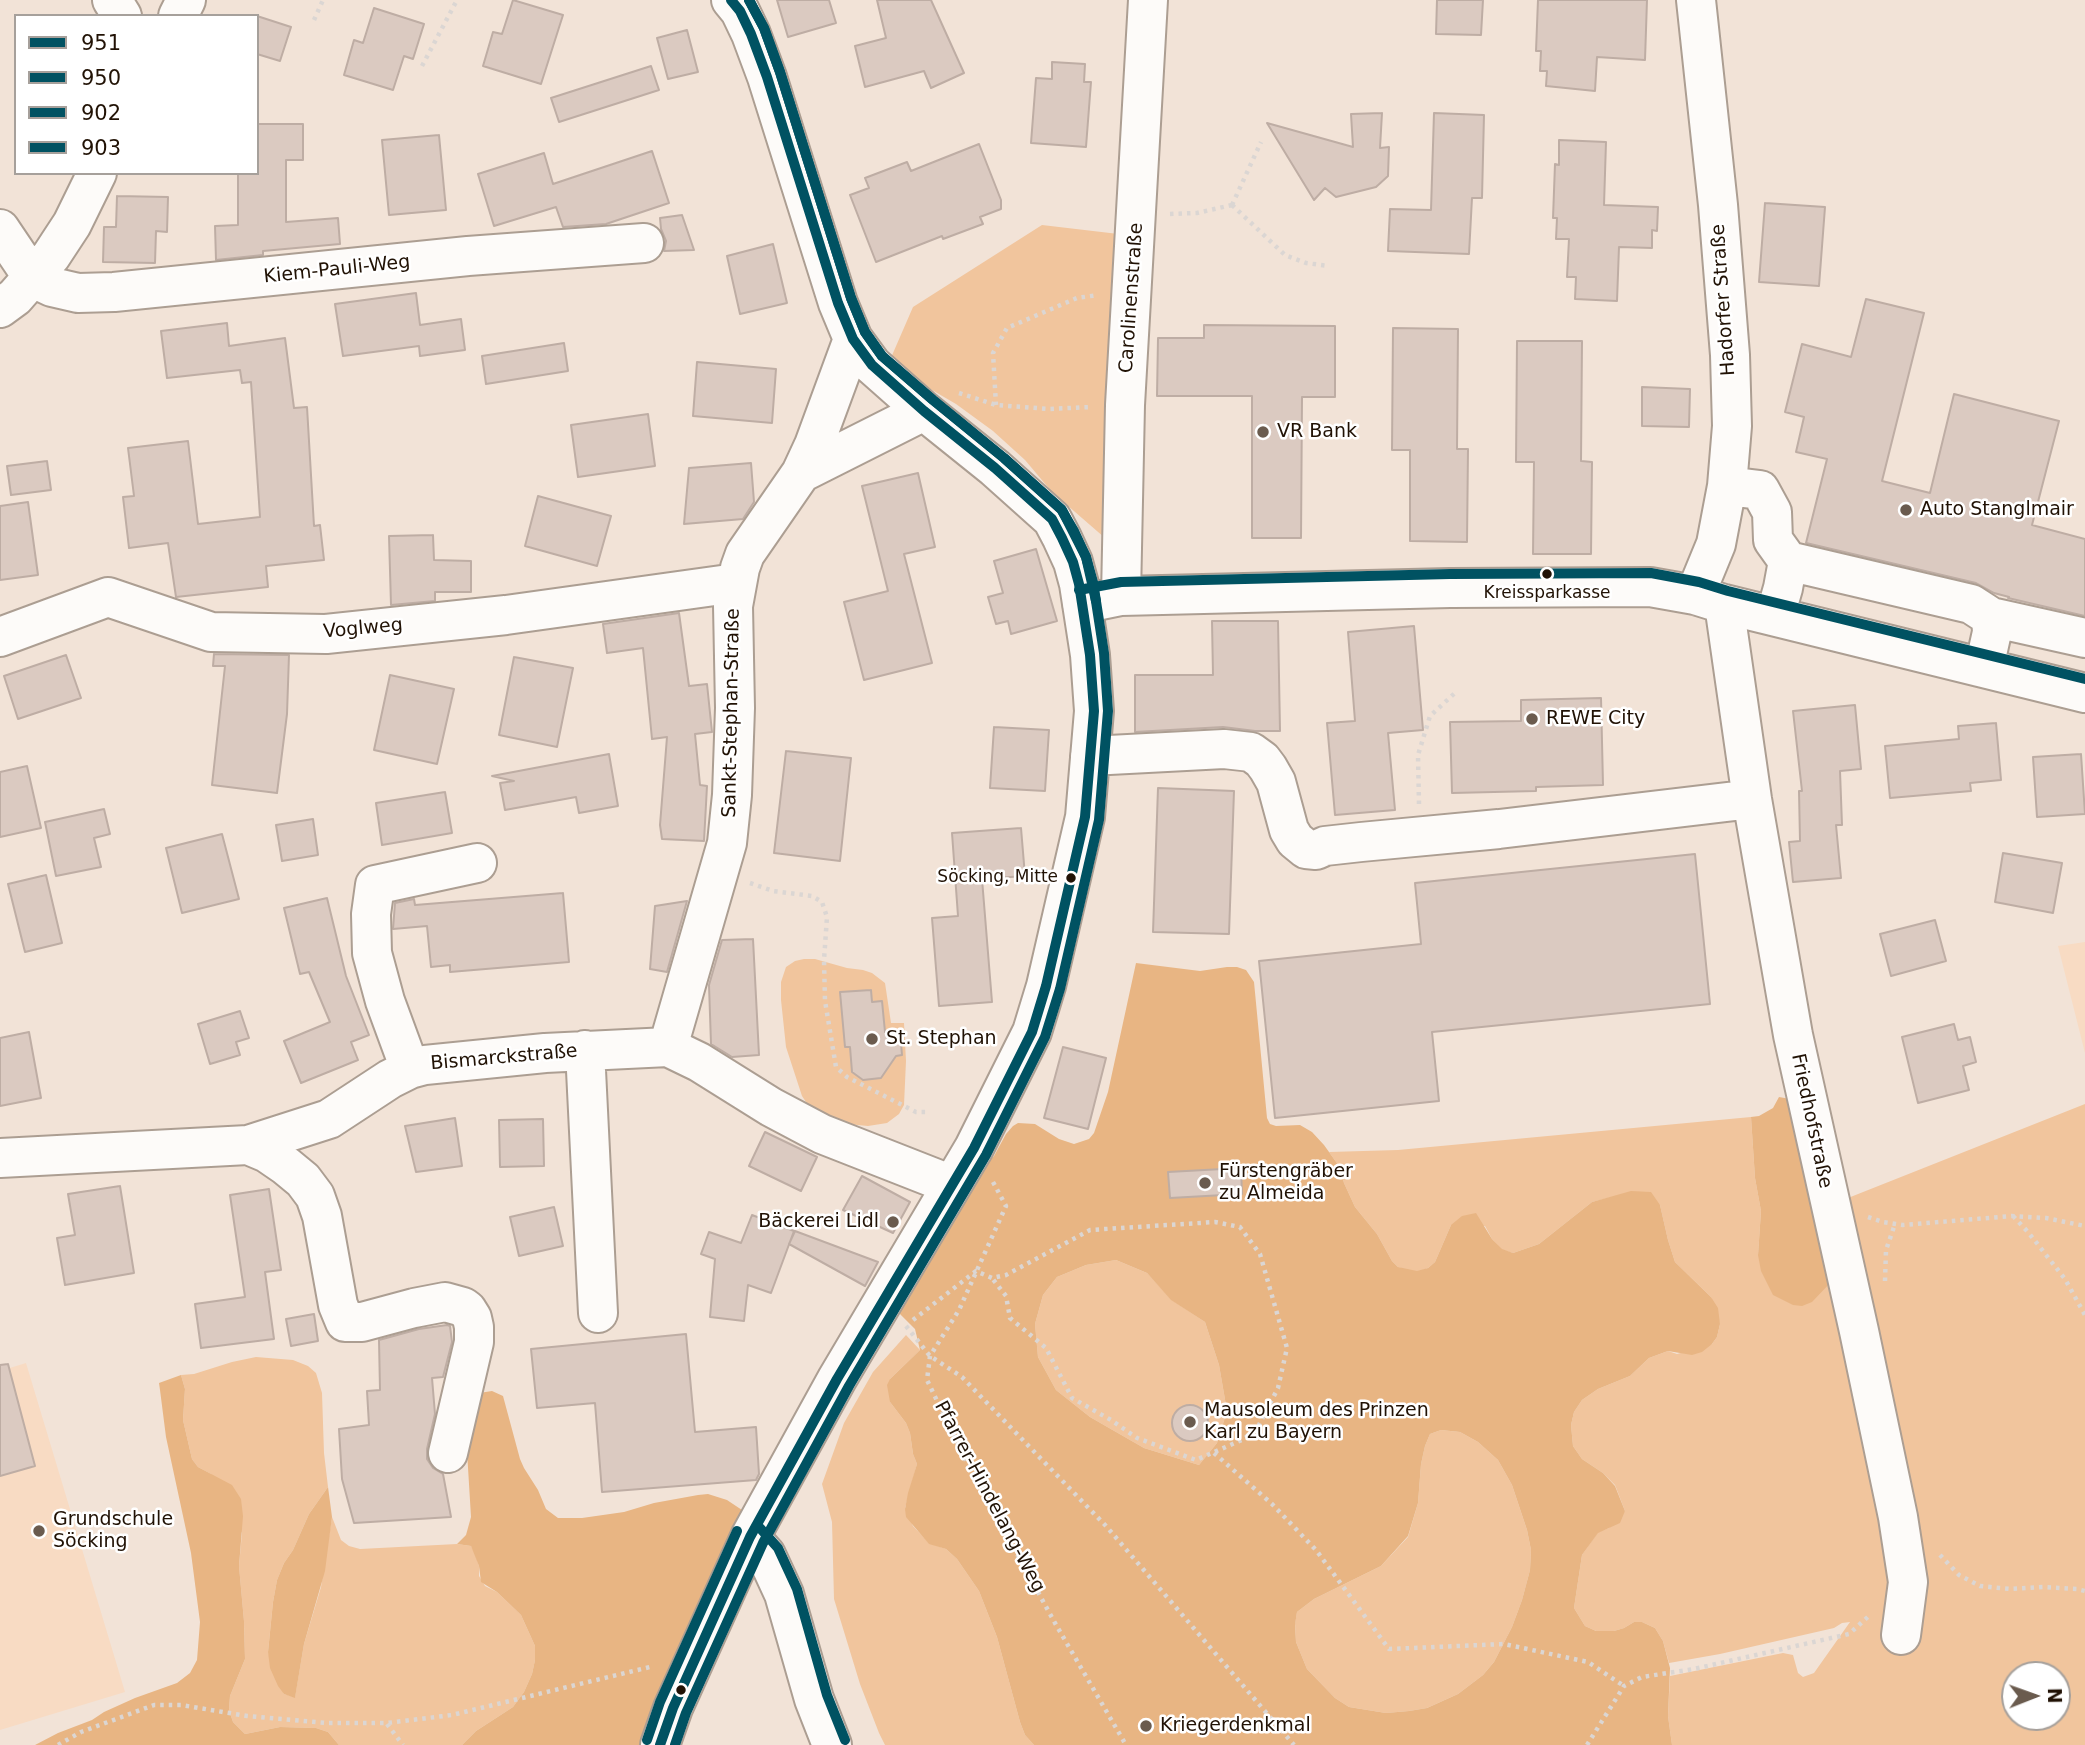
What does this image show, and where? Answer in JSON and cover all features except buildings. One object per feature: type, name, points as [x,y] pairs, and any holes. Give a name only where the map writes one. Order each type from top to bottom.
[{"type":"street","points":[[660,1745],[673,1708],[750,1537],[837,1379],[980,1136],[1026,1043],[1046,986],[1085,817],[1094,710],[1090,655],[1073,562],[1052,519],[995,468],[938,401],[872,365],[853,339],[838,303],[763,66],[740,11],[731,0]]},
{"type":"street","name":"Carolinenstraße","points":[[1121,596],[1125,405],[1148,0]]},
{"type":"street","name":"Hadorfer Straße","points":[[1696,0],[1718,205],[1730,355],[1732,426],[1727,486],[1709,599]]},
{"type":"street","points":[[0,307],[15,297],[51,256],[72,224],[96,175]]},
{"type":"street","points":[[0,229],[33,278]]},
{"type":"street","name":"Kiem-Pauli-Weg","points":[[33,278],[51,287],[78,293],[114,292],[468,256],[644,243]]},
{"type":"street","name":"Sankt-Stephan-Straße","points":[[668,1047],[727,843],[732,795],[735,708],[733,606],[736,583],[745,554],[801,473],[853,339]]},
{"type":"street","name":"Sankt-Stephan-Straße","points":[[801,473],[938,401]]},
{"type":"street","points":[[1727,486],[1760,490],[1772,512],[1773,540],[1788,561],[1971,604],[1991,617],[2085,638]]},
{"type":"street","points":[[1775,616],[1788,561]]},
{"type":"street","name":"Voglweg","points":[[0,637],[108,597],[211,632],[326,634],[506,615],[736,583]]},
{"type":"street","points":[[1082,604],[1121,596],[1650,587],[1709,599],[2085,693]]},
{"type":"street","name":"Friedhofstraße","points":[[1709,599],[1752,799],[1793,1035],[1898,1517],[1908,1582],[1901,1635]]},
{"type":"street","points":[[1984,668],[1992,632],[1991,617]]},
{"type":"street","points":[[1090,756],[1224,749],[1251,752],[1262,760],[1276,782],[1282,810],[1295,840],[1306,849],[1315,850],[1325,846],[1499,829],[1752,799]]},
{"type":"street","points":[[410,1069],[385,1001],[372,953],[371,914],[375,885],[477,863]]},
{"type":"street","name":"Bismarckstraße","points":[[0,1158],[248,1145],[329,1119],[390,1079],[425,1065],[585,1050],[668,1047],[699,1062],[771,1107],[822,1134],[951,1185]]},
{"type":"street","points":[[585,1050],[598,1313]]},
{"type":"street","points":[[248,1145],[267,1153],[286,1166],[303,1180],[316,1196],[338,1305],[345,1322],[362,1322],[444,1302],[467,1310],[472,1318],[474,1342],[448,1453]]},
{"type":"street","points":[[750,1537],[766,1555],[784,1594],[814,1699],[832,1745]]},
{"type":"path","points":[[314,20],[323,0]]},
{"type":"path","points":[[422,66],[457,0]]},
{"type":"path","points":[[1232,205],[1261,142]]},
{"type":"path","points":[[1137,216],[1197,213],[1232,205]]},
{"type":"path","points":[[1232,205],[1285,255],[1306,263],[1329,265]]},
{"type":"path","points":[[996,405],[993,353],[1007,328],[1077,298],[1132,290]]},
{"type":"path","points":[[938,401],[1049,409],[1125,405]]},
{"type":"path","points":[[1419,836],[1418,755],[1430,716],[1456,692]]},
{"type":"path","points":[[723,860],[748,882],[773,891],[812,897],[822,902],[827,917],[825,1001],[836,1066],[847,1077],[916,1112],[929,1112]]},
{"type":"path","points":[[1830,1205],[1895,1224],[1927,1224],[2012,1216],[2046,1218],[2085,1226]]},
{"type":"path","points":[[930,1356],[959,1310],[1006,1206]]},
{"type":"path","points":[[2012,1216],[2065,1279],[2085,1315]]},
{"type":"path","points":[[976,1271],[992,1278],[1006,1296],[1010,1318],[1046,1348],[1072,1398],[1137,1438],[1196,1460],[1244,1439],[1259,1425],[1278,1388],[1287,1348],[1261,1254],[1240,1227],[1215,1222],[1090,1230],[1006,1275],[992,1278]]},
{"type":"path","points":[[1886,1292],[1886,1250],[1895,1224]]},
{"type":"path","points":[[976,1271],[906,1326],[930,1356],[962,1377],[1106,1526],[1294,1745]]},
{"type":"path","name":"Pfarrer-Hindelang-Weg","points":[[930,1356],[927,1380],[968,1465],[1125,1743]]},
{"type":"path","points":[[1214,1453],[1272,1504],[1316,1550],[1389,1649],[1504,1644],[1588,1662],[1624,1686]]},
{"type":"path","points":[[1937,1551],[1959,1575],[1980,1586],[2085,1591]]},
{"type":"path","points":[[1587,1745],[1624,1686],[1642,1677],[1694,1669],[1849,1634],[1908,1582]]},
{"type":"path","points":[[58,1745],[81,1732],[154,1705],[167,1704],[318,1723],[387,1723],[452,1715],[661,1664]]},
{"type":"path","points":[[387,1723],[403,1745]]},
{"type":"path","points":[[1125,1743],[1134,1745]]},
{"type":"shaded area","points":[[1042,225],[1127,235],[1105,538],[1052,492],[1025,460],[993,431],[890,360],[913,307]]},
{"type":"shaded area","points":[[2085,942],[2085,1053],[2058,946]]},
{"type":"shaded area","points":[[804,959],[863,970],[885,983],[891,1023],[904,1023],[906,1061],[904,1105],[899,1114],[887,1123],[868,1126],[837,1123],[808,1105],[802,1096],[786,1047],[781,982],[786,967]]},
{"type":"shaded area","points":[[1136,963],[1200,971],[1237,967],[1246,970],[1254,982],[1267,1118],[1270,1124],[1300,1125],[1312,1132],[1324,1145],[1339,1166],[1355,1207],[1377,1234],[1398,1267],[1417,1271],[1428,1268],[1435,1262],[1451,1225],[1462,1216],[1476,1213],[1492,1239],[1502,1249],[1513,1253],[1539,1244],[1592,1202],[1631,1191],[1651,1192],[1660,1205],[1675,1262],[1711,1297],[1718,1308],[1720,1324],[1717,1337],[1702,1352],[1692,1355],[1668,1351],[1649,1358],[1630,1376],[1598,1389],[1582,1400],[1574,1412],[1571,1425],[1573,1446],[1582,1459],[1603,1473],[1615,1486],[1625,1511],[1620,1523],[1598,1533],[1582,1555],[1574,1608],[1585,1626],[1596,1631],[1614,1631],[1634,1622],[1642,1622],[1655,1628],[1663,1641],[1670,1668],[1668,1716],[1672,1745],[1034,1745],[1025,1735],[997,1637],[979,1591],[957,1559],[946,1549],[929,1544],[906,1517],[908,1493],[917,1464],[910,1433],[890,1402],[887,1385],[920,1350],[915,1329],[900,1314],[900,1306],[977,1174],[994,1156],[1006,1134],[1018,1123],[1035,1124],[1059,1139],[1074,1144],[1089,1139],[1094,1133],[1108,1092]],"holes":[[[1116,1260],[1147,1273],[1171,1300],[1205,1322],[1219,1365],[1227,1411],[1217,1443],[1199,1465],[1144,1448],[1090,1417],[1056,1390],[1038,1357],[1035,1324],[1043,1295],[1057,1277],[1086,1265]],[[1441,1430],[1460,1432],[1478,1442],[1498,1460],[1512,1485],[1531,1550],[1530,1570],[1522,1600],[1494,1662],[1483,1675],[1458,1694],[1427,1708],[1409,1711],[1386,1713],[1349,1707],[1335,1698],[1307,1669],[1296,1642],[1297,1612],[1314,1599],[1381,1566],[1408,1536],[1418,1503],[1425,1446],[1430,1434]]]},
{"type":"shaded area","points":[[1779,1097],[1790,1099],[1831,1282],[1812,1302],[1802,1306],[1793,1305],[1773,1295],[1761,1271],[1758,1255],[1761,1211],[1755,1178],[1751,1117],[1759,1116],[1773,1108]]},
{"type":"shaded area","points":[[2085,1104],[2085,1745],[1672,1745],[1668,1716],[1670,1676],[1783,1653],[1793,1655],[1798,1673],[1803,1677],[1814,1673],[1850,1622],[1720,1654],[1669,1663],[1663,1641],[1655,1628],[1642,1622],[1634,1622],[1614,1631],[1596,1631],[1585,1626],[1574,1608],[1582,1555],[1598,1532],[1609,1528],[1625,1511],[1615,1485],[1582,1459],[1573,1446],[1571,1425],[1574,1412],[1582,1400],[1598,1389],[1630,1376],[1649,1358],[1668,1351],[1677,1354],[1712,1344],[1720,1324],[1711,1297],[1675,1262],[1660,1205],[1616,1196],[1592,1202],[1539,1244],[1513,1253],[1502,1250],[1485,1226],[1451,1225],[1435,1262],[1418,1272],[1409,1271],[1398,1267],[1392,1261],[1377,1234],[1355,1207],[1339,1166],[1329,1152],[1398,1150],[1751,1117],[1755,1178],[1761,1211],[1758,1255],[1848,1198]]},
{"type":"shaded area","points":[[1116,1260],[1147,1273],[1172,1300],[1205,1322],[1219,1365],[1227,1411],[1217,1443],[1199,1465],[1144,1448],[1090,1417],[1056,1390],[1038,1357],[1035,1324],[1043,1295],[1057,1277],[1086,1265]]},
{"type":"shaded area","points":[[906,1335],[920,1350],[890,1379],[890,1402],[906,1423],[917,1464],[905,1508],[913,1526],[929,1543],[946,1549],[957,1559],[979,1591],[997,1637],[1020,1722],[1025,1735],[1034,1745],[885,1745],[860,1684],[834,1599],[832,1522],[822,1484],[844,1423],[873,1372]]},
{"type":"shaded area","points":[[256,1357],[293,1360],[308,1366],[316,1373],[322,1393],[328,1487],[309,1514],[293,1550],[284,1563],[277,1580],[273,1602],[268,1652],[284,1694],[295,1697],[304,1644],[321,1587],[332,1517],[341,1540],[360,1549],[457,1544],[471,1546],[479,1566],[479,1576],[485,1586],[497,1592],[521,1615],[535,1646],[535,1660],[524,1692],[513,1707],[476,1731],[462,1745],[339,1745],[328,1732],[316,1728],[280,1727],[245,1734],[233,1722],[229,1710],[230,1696],[245,1659],[239,1566],[242,1533],[211,1474],[198,1467],[192,1459],[183,1420],[185,1389],[181,1375]]},
{"type":"shaded area","name":"Grundschule Söcking","points":[[26,1363],[125,1692],[0,1730],[0,1371]]},
{"type":"shaded area","points":[[181,1375],[185,1389],[183,1420],[192,1459],[198,1467],[232,1485],[241,1499],[243,1516],[239,1566],[245,1659],[230,1696],[229,1710],[233,1722],[245,1734],[280,1727],[316,1728],[328,1732],[339,1745],[35,1745],[135,1698],[177,1683],[190,1673],[197,1660],[200,1622],[191,1553],[166,1437],[159,1383]]},
{"type":"shaded area","points":[[492,1391],[503,1396],[524,1468],[546,1509],[558,1518],[582,1518],[624,1512],[654,1503],[708,1494],[727,1500],[748,1514],[646,1745],[462,1745],[476,1731],[513,1707],[524,1692],[535,1660],[535,1646],[521,1615],[497,1592],[481,1582],[479,1566],[471,1546],[457,1544],[466,1535],[471,1517],[467,1451],[473,1394]]},
{"type":"shaded area","points":[[1441,1430],[1460,1432],[1478,1442],[1498,1460],[1512,1485],[1531,1550],[1530,1570],[1522,1600],[1494,1662],[1483,1675],[1458,1694],[1427,1708],[1409,1711],[1386,1713],[1349,1707],[1335,1698],[1307,1669],[1296,1642],[1297,1612],[1314,1599],[1381,1566],[1408,1537],[1418,1503],[1425,1446],[1430,1434]]},
{"type":"shaded area","points":[[328,1487],[332,1517],[325,1571],[304,1644],[295,1698],[284,1694],[270,1668],[268,1652],[273,1602],[277,1580],[284,1563],[293,1550],[309,1514]]},
{"type":"transit line","name":"951","points":[[660,1745],[673,1708],[750,1537],[837,1379],[974,1148],[1032,1032],[1046,986],[1085,817],[1094,711],[1090,655],[1079,584],[1062,538],[1052,519],[872,365],[853,339],[838,303],[767,77],[751,34],[740,11],[731,0]]},
{"type":"transit line","name":"950","points":[[675,1745],[686,1713],[763,1543],[849,1386],[986,1155],[1045,1037],[1060,989],[1099,820],[1108,711],[1104,653],[1093,582],[1086,557],[1074,531],[1061,509],[882,356],[865,332],[851,298],[780,72],[764,28],[749,0]]},
{"type":"transit line","name":"902","points":[[749,0],[764,28],[780,72],[851,298],[865,332],[882,356],[1062,510],[1086,557],[1096,601]]},
{"type":"transit line","name":"902","points":[[1079,590],[1121,582],[1450,574],[1651,573],[1699,582],[2085,679]]},
{"type":"transit line","name":"903","points":[[760,1528],[778,1548],[797,1589],[827,1695],[845,1740]]},
{"type":"transit line","name":"903","points":[[647,1740],[660,1702],[737,1531]]},
{"type":"place","name":"VR Bank","points":[[1263,432]]},
{"type":"place","name":"Auto Stanglmair","points":[[1906,510]]},
{"type":"place","name":"Kreissparkasse","points":[[1547,574]]},
{"type":"place","name":"REWE City","points":[[1532,719]]},
{"type":"place","name":"Söcking, Mitte","points":[[1071,878]]},
{"type":"place","name":"St. Stephan","points":[[872,1039]]},
{"type":"place","name":"Fürstengräber zu Almeida","points":[[1205,1183]]},
{"type":"place","name":"Bäckerei Lidl","points":[[893,1222]]},
{"type":"place","name":"Mausoleum des Prinzen Karl zu Bayern","points":[[1190,1422]]},
{"type":"place","name":"Grundschule Söcking","points":[[39,1531]]},
{"type":"place","name":"Kriegerdenkmal","points":[[1146,1726]]}]
